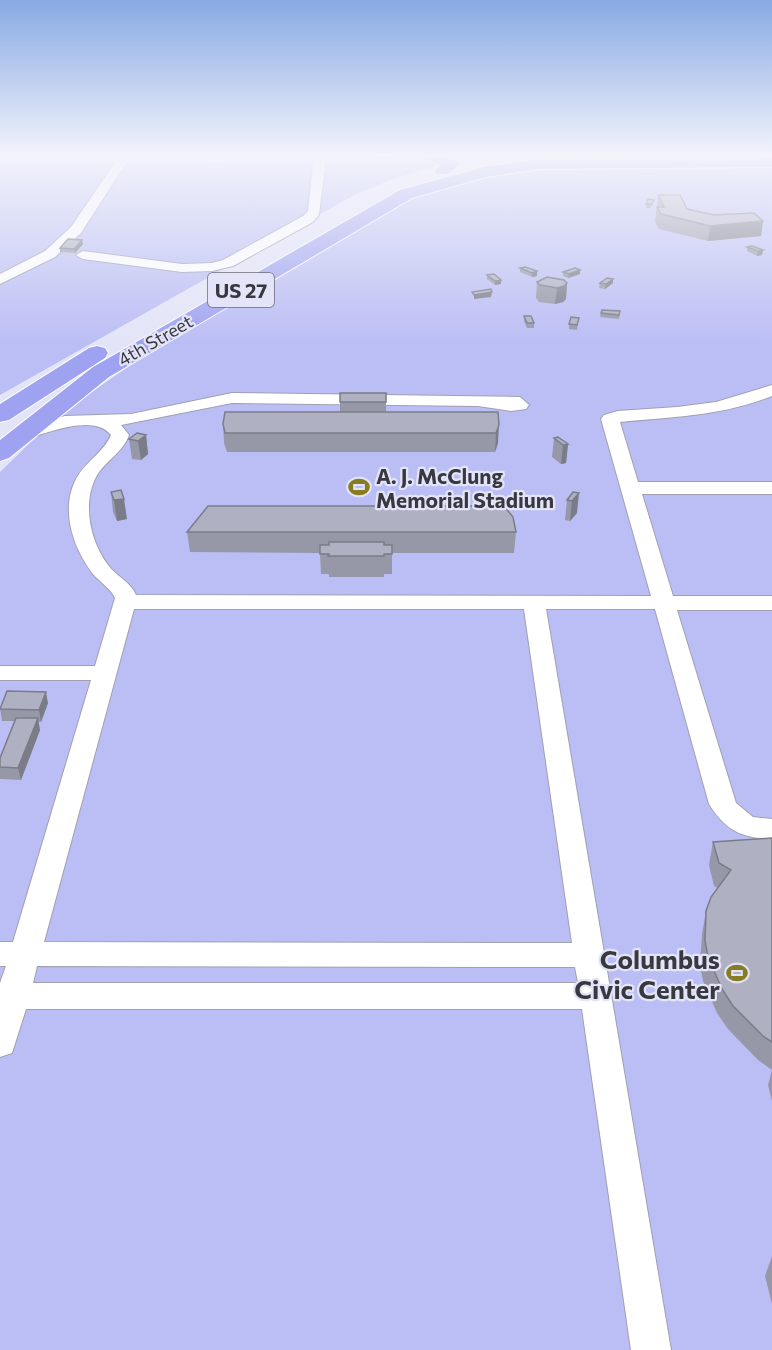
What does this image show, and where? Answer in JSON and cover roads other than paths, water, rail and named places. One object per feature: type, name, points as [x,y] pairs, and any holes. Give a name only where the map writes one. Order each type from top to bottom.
[{"type":"highway","name":"4th Street","points":[[0,415],[66,370],[335,217]]},
{"type":"highway","name":"4th Street","points":[[0,453],[101,372],[364,217]]},
{"type":"lane","points":[[0,280],[50,254],[76,230],[85,217]]},
{"type":"lane","points":[[50,254],[83,255],[182,268],[212,267],[228,263],[310,217]]},
{"type":"lane","points":[[68,238],[88,240],[97,244],[93,250],[83,255]]},
{"type":"lane","points":[[772,390],[761,398],[692,410],[611,418],[629,488],[723,804],[729,815],[738,822],[751,828],[772,829]]},
{"type":"lane","points":[[76,391],[74,409],[117,429],[120,435]]},
{"type":"lane","points":[[0,1042],[13,954],[105,673],[125,602],[124,592],[99,567],[88,549],[78,505],[86,478],[117,443],[127,425],[146,417],[203,402],[242,398],[494,402]]},
{"type":"lane","points":[[21,435],[58,422],[146,417]]},
{"type":"lane","points":[[629,488],[772,488]]},
{"type":"lane","points":[[125,602],[772,603]]},
{"type":"lane","points":[[534,603],[651,1350]]},
{"type":"lane","points":[[0,673],[105,673]]},
{"type":"lane","points":[[13,954],[590,955]]},
{"type":"lane","points":[[7,996],[596,996]]},
{"type":"place","name":"A. J. McClung Memorial Stadium","points":[[359,487]]},
{"type":"place","name":"Columbus Civic Center","points":[[737,973]]}]
